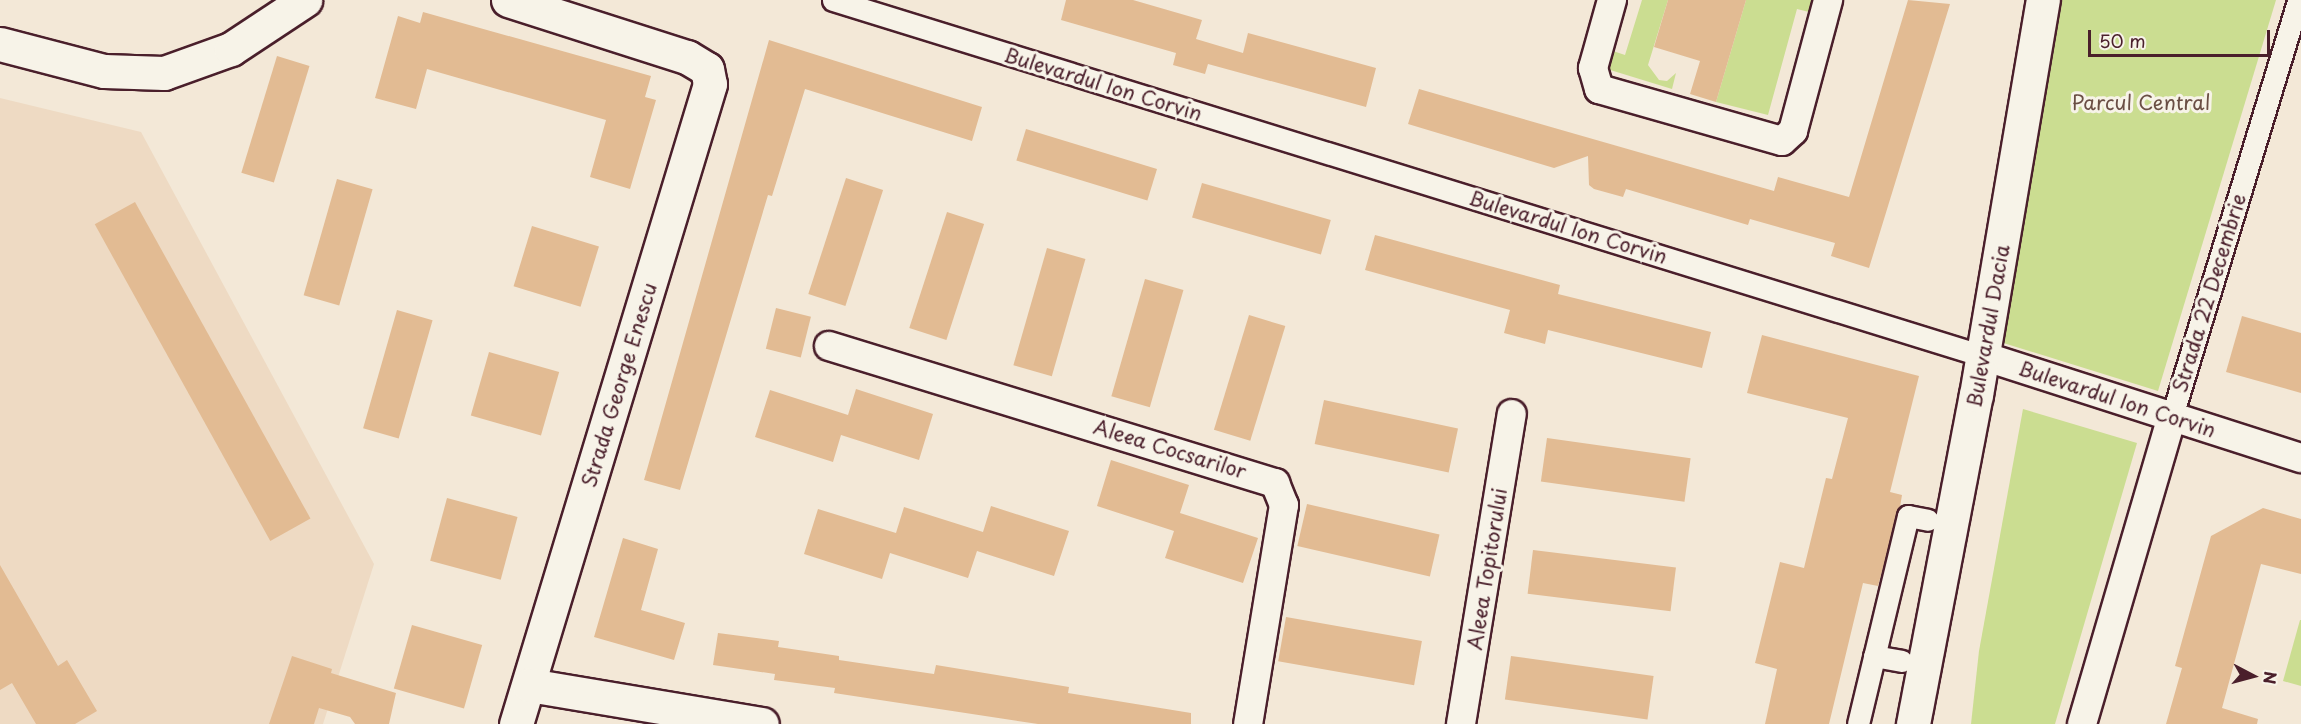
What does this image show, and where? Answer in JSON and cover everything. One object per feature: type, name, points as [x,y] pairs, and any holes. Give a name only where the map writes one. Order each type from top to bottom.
[{"type":"street","points":[[0,44],[104,71],[164,73],[231,49],[305,0]]},
{"type":"street","name":"Strada George Enescu","points":[[508,0],[687,57],[707,69],[708,95],[516,724]]},
{"type":"street","name":"Bulevardul Ion Corvin","points":[[833,0],[1983,356],[2301,458]]},
{"type":"street","points":[[1612,0],[1593,68],[1599,89],[1782,141],[1793,131],[1828,0]]},
{"type":"street","name":"Bulevardul Dacia","points":[[1912,724],[1915,656],[1983,356],[2043,0]]},
{"type":"street","name":"Strada 22 Decembrie","points":[[2082,724],[2172,416],[2298,0]]},
{"type":"street","name":"Aleea Cocsarilor","points":[[829,346],[1275,483],[1284,505],[1248,724]]},
{"type":"street","name":"Aleea Topitorului","points":[[1461,724],[1512,414]]},
{"type":"street","points":[[1858,724],[1908,516],[1928,520]]},
{"type":"street","points":[[1875,656],[1915,656]]},
{"type":"street","name":"Bulevardul Dacia","points":[[1915,656],[1933,724]]},
{"type":"street","points":[[529,685],[657,716],[762,724]]},
{"type":"shaded area","points":[[0,98],[141,132],[374,564],[323,724],[0,724]]},
{"type":"green space","points":[[1642,0],[1668,0],[1648,65],[1659,80],[1667,81],[1676,73],[1672,89],[1607,69],[1607,49],[1625,55]]},
{"type":"green space","points":[[1746,0],[1820,0],[1817,14],[1797,9],[1768,115],[1716,102]]},
{"type":"green space","name":"Parcul Central","points":[[2058,0],[2276,0],[2158,391],[1997,341]]},
{"type":"green space","points":[[2023,409],[2137,443],[2055,724],[1971,724],[1979,651]]},
{"type":"green space","points":[[2301,620],[2301,686],[2283,681]]},
{"type":"building","points":[[1066,0],[1133,0],[1202,20],[1196,39],[1243,53],[1248,33],[1376,68],[1366,107],[1208,64],[1205,74],[1173,65],[1176,53],[1061,20]]},
{"type":"building","points":[[1668,0],[1746,0],[1716,102],[1690,94],[1700,61],[1654,47]]},
{"type":"building","points":[[1908,0],[1950,4],[1869,268],[1831,256],[1835,243],[1750,219],[1748,225],[1626,189],[1623,197],[1594,189],[1589,185],[1588,156],[1554,168],[1408,124],[1419,89],[1774,191],[1778,177],[1849,197]]},
{"type":"building","points":[[423,12],[651,76],[645,97],[656,100],[630,189],[590,177],[606,120],[427,69],[416,109],[375,98],[398,16],[420,23]]},
{"type":"building","points":[[769,40],[982,107],[972,141],[805,89],[772,196],[768,195],[680,490],[644,480]]},
{"type":"building","points":[[277,56],[310,66],[274,183],[241,173]]},
{"type":"building","points":[[1026,129],[1157,169],[1147,201],[1016,161]]},
{"type":"building","points":[[846,178],[883,190],[845,306],[808,294]]},
{"type":"building","points":[[337,179],[373,189],[339,306],[304,295]]},
{"type":"building","points":[[1202,183],[1331,220],[1321,255],[1192,218]]},
{"type":"building","points":[[135,202],[311,519],[270,541],[95,224]]},
{"type":"building","points":[[947,212],[984,224],[946,340],[909,328]]},
{"type":"building","points":[[532,226],[599,246],[581,307],[514,286]]},
{"type":"building","points":[[1375,235],[1560,285],[1558,294],[1711,332],[1702,368],[1548,330],[1545,344],[1504,333],[1510,310],[1365,270]]},
{"type":"building","points":[[1047,248],[1085,259],[1052,376],[1013,365]]},
{"type":"building","points":[[1145,279],[1183,290],[1150,407],[1111,396]]},
{"type":"building","points":[[776,308],[811,317],[801,357],[766,349]]},
{"type":"building","points":[[397,310],[433,320],[399,438],[363,428]]},
{"type":"building","points":[[1249,315],[1285,326],[1250,441],[1214,430]]},
{"type":"building","points":[[2242,316],[2301,333],[2301,393],[2226,372]]},
{"type":"building","points":[[1762,335],[1919,376],[1890,492],[1902,495],[1900,507],[1878,586],[1863,583],[1829,724],[1765,724],[1777,669],[1755,663],[1780,562],[1804,568],[1826,478],[1832,479],[1848,418],[1747,393]]},
{"type":"building","points":[[489,352],[559,372],[541,436],[471,415]]},
{"type":"building","points":[[856,389],[933,414],[919,460],[841,435],[833,462],[755,437],[770,390],[848,415]]},
{"type":"building","points":[[1324,400],[1458,428],[1449,473],[1315,444]]},
{"type":"building","points":[[1547,438],[1691,458],[1684,502],[1541,482]]},
{"type":"building","points":[[1111,460],[1189,485],[1180,513],[1258,538],[1243,583],[1165,558],[1174,531],[1097,506]]},
{"type":"building","points":[[447,498],[518,517],[501,580],[430,561]]},
{"type":"building","points":[[1307,504],[1440,535],[1430,576],[1297,546]]},
{"type":"building","points":[[991,506],[1069,531],[1054,576],[977,551],[968,578],[890,553],[882,579],[804,554],[818,509],[896,533],[904,507],[983,532]]},
{"type":"building","points":[[2263,508],[2301,519],[2301,574],[2261,564],[2222,708],[2258,719],[2257,724],[2166,724],[2182,668],[2175,666],[2211,536]]},
{"type":"building","points":[[623,538],[658,549],[641,610],[685,623],[674,660],[594,637]]},
{"type":"building","points":[[1533,550],[1676,568],[1671,611],[1528,594]]},
{"type":"building","points":[[0,565],[58,666],[67,660],[97,711],[75,724],[36,724],[12,683],[0,690]]},
{"type":"building","points":[[1286,617],[1422,641],[1414,685],[1278,661]]},
{"type":"building","points":[[412,625],[482,645],[464,709],[394,688]]},
{"type":"building","points":[[718,633],[779,641],[778,647],[839,656],[839,660],[934,674],[936,665],[1069,687],[1068,693],[1191,713],[1191,724],[1038,724],[834,693],[835,688],[774,680],[775,674],[713,665]]},
{"type":"building","points":[[292,656],[332,669],[331,673],[396,693],[389,724],[355,724],[350,717],[319,708],[314,724],[269,724]]},
{"type":"building","points":[[1511,656],[1654,676],[1647,720],[1505,700]]}]
